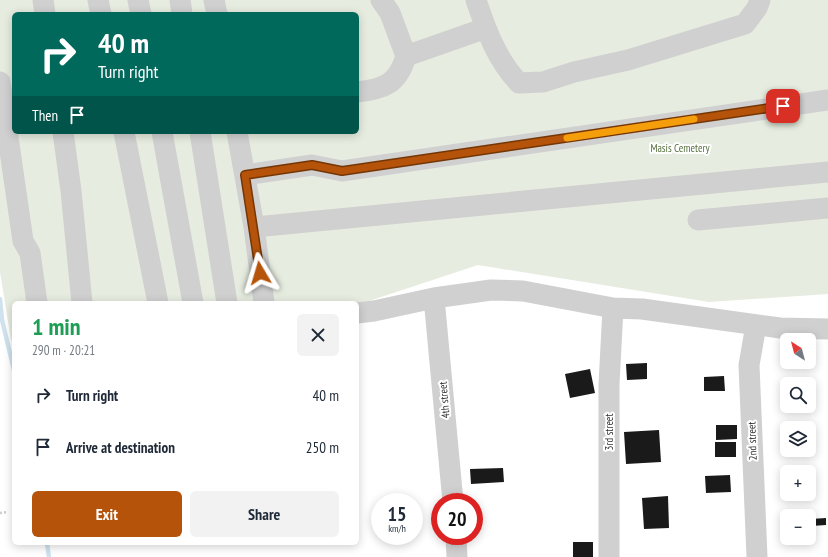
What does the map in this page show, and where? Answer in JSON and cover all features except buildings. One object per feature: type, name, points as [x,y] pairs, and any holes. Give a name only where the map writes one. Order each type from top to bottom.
[{"type":"street","points":[[43,0],[45,12]]},
{"type":"street","points":[[98,0],[101,12]]},
{"type":"street","points":[[138,0],[141,12]]},
{"type":"street","points":[[180,0],[182,12]]},
{"type":"street","points":[[214,0],[217,12]]},
{"type":"street","points":[[359,92],[377,90],[390,82],[402,71],[406,56],[390,13],[381,0]]},
{"type":"street","points":[[476,0],[486,28],[508,71],[520,82],[543,82],[574,72],[628,60],[745,24],[757,8],[760,0]]},
{"type":"street","points":[[406,56],[486,28]]},
{"type":"street","points":[[0,82],[23,241],[30,254],[37,301]]},
{"type":"street","points":[[245,175],[312,165],[342,171],[828,100]]},
{"type":"street","points":[[63,134],[71,191],[82,301]]},
{"type":"street","points":[[124,134],[158,301]]},
{"type":"street","points":[[162,134],[193,301]]},
{"type":"street","points":[[200,134],[227,301]]},
{"type":"street","points":[[237,134],[254,227],[264,301]]},
{"type":"street","points":[[254,227],[828,172]]},
{"type":"street","points":[[698,220],[828,208]]},
{"type":"street","points":[[359,313],[434,298],[490,290],[523,291],[613,308],[642,309],[780,328],[828,329]]},
{"type":"street","name":"4th street","points":[[434,298],[452,493]]},
{"type":"street","name":"3rd street","points":[[609,557],[609,384],[613,308]]},
{"type":"street","name":"2nd street","points":[[756,325],[749,365],[757,557]]},
{"type":"street","points":[[456,545],[457,557]]},
{"type":"path","points":[[0,513],[8,512]]},
{"type":"green space","name":"Masis Cemetery","points":[[0,0],[828,0],[828,294],[709,302],[478,265],[359,304],[359,301],[12,301],[11,340],[0,272]]},
{"type":"waterway","points":[[0,299],[2,320],[12,362]]},
{"type":"waterway","points":[[47,545],[49,557]]},
{"type":"slow traffic","points":[[567,138],[694,119]]},
{"type":"route","points":[[260,273],[245,175],[312,165],[342,171],[783,106]]}]
